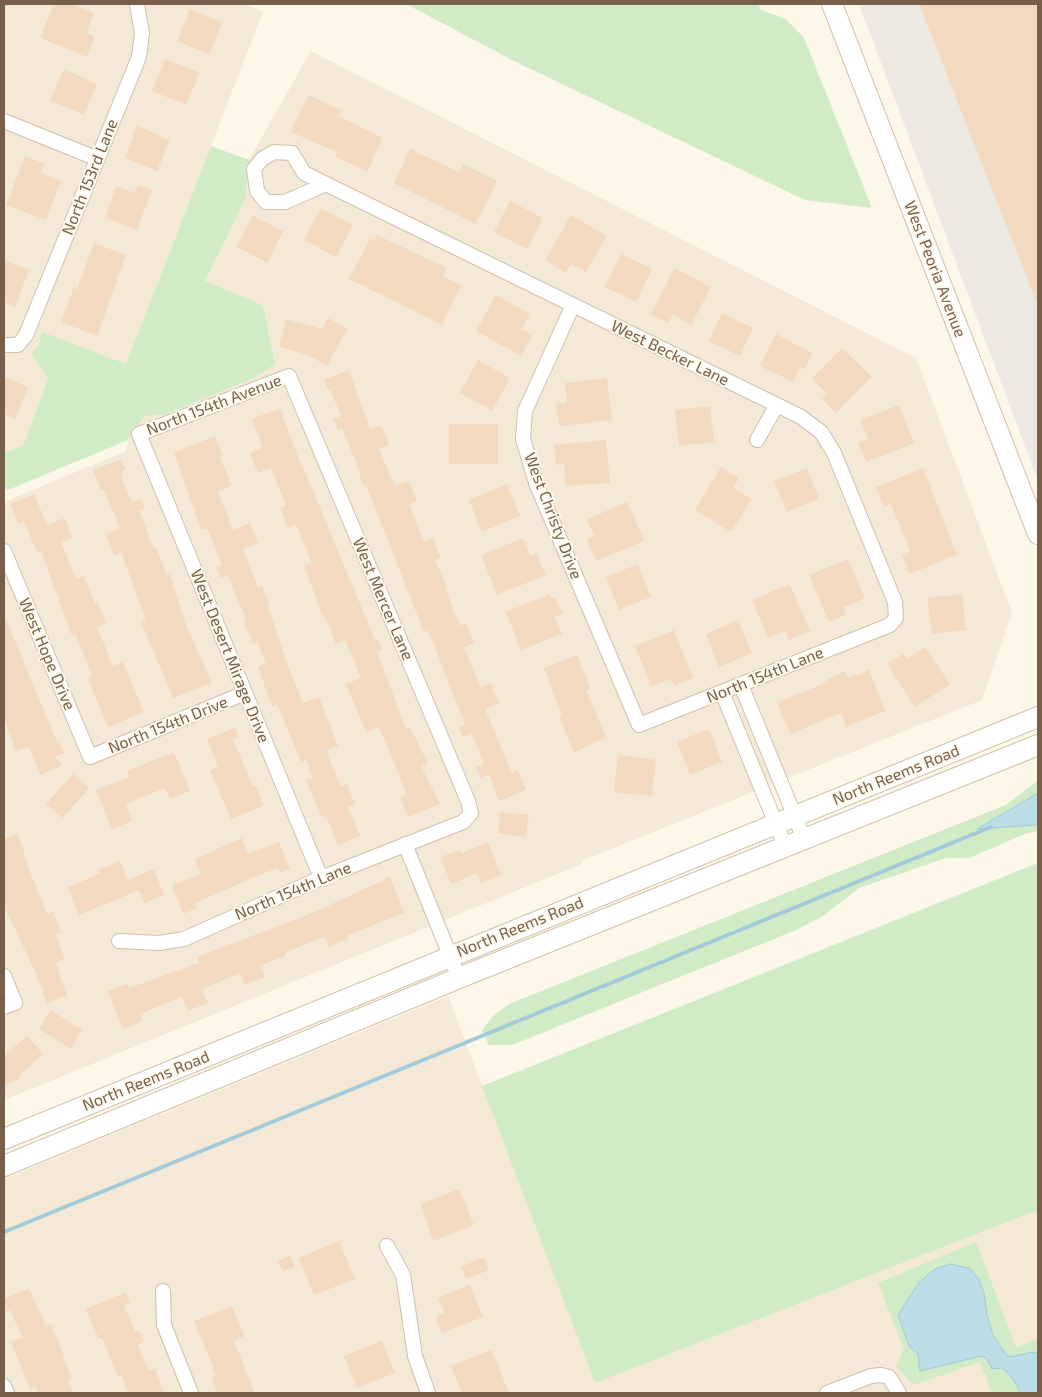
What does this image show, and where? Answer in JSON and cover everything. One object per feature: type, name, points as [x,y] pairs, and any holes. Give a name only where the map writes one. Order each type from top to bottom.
[{"type":"main road","name":"West Peoria Avenue","points":[[832,4],[1038,534]]},
{"type":"main road","name":"North Reems Road","points":[[4,1139],[450,955],[1038,717]]},
{"type":"main road","name":"North Reems Road","points":[[4,1166],[459,978],[1038,745]]},
{"type":"street","name":"North 153rd Lane","points":[[4,345],[18,345],[26,335],[139,57],[142,32],[137,4]]},
{"type":"street","points":[[4,121],[98,159]]},
{"type":"street","name":"West Becker Lane","points":[[326,184],[285,202],[266,202],[257,191],[254,169],[262,159],[274,152],[292,153],[304,173],[801,417],[821,432],[834,452],[895,602],[896,618],[890,626]]},
{"type":"street","name":"West Christy Drive","points":[[573,305],[525,411],[523,439],[536,483],[639,725]]},
{"type":"street","name":"North 154th Avenue","points":[[139,434],[289,376]]},
{"type":"street","name":"West Mercer Lane","points":[[289,376],[468,801],[471,813],[463,822]]},
{"type":"street","points":[[756,440],[777,405]]},
{"type":"street","name":"West Desert Mirage Drive","points":[[139,434],[321,878]]},
{"type":"street","name":"West Hope Drive","points":[[4,550],[90,757]]},
{"type":"street","name":"North 154th Lane","points":[[639,725],[890,626]]},
{"type":"street","points":[[741,685],[804,838]]},
{"type":"street","points":[[722,692],[785,846]]},
{"type":"street","name":"North 154th Drive","points":[[90,757],[245,693]]},
{"type":"street","points":[[750,759],[768,751]]},
{"type":"street","name":"North 154th Lane","points":[[119,941],[158,943],[184,939],[321,878],[463,822]]},
{"type":"street","points":[[405,844],[459,978]]},
{"type":"street","points":[[4,976],[9,1005]]},
{"type":"street","points":[[387,1246],[404,1275],[416,1356],[428,1393]]},
{"type":"street","points":[[163,1291],[164,1325],[191,1393]]},
{"type":"street","points":[[827,1393],[871,1376],[881,1375],[889,1377],[899,1393]]},
{"type":"street","points":[[4,1386],[7,1393]]},
{"type":"shaded area","points":[[4,4],[246,4],[263,12],[126,364],[39,345],[31,354],[48,378],[23,446],[4,453]]},
{"type":"shaded area","points":[[859,4],[1038,4],[1038,481]]},
{"type":"shaded area","points":[[311,51],[916,358],[1012,613],[982,700],[581,861],[582,864],[4,1100],[4,502],[126,451],[128,440],[145,416],[166,414],[255,378],[275,364],[263,305],[205,281],[246,198],[249,160]]},
{"type":"shaded area","points":[[448,996],[595,1382],[1038,1210],[1038,1393],[4,1393],[4,1179]]},
{"type":"green space","points":[[406,4],[758,4],[761,10],[786,19],[804,38],[872,208],[805,200],[516,62]]},
{"type":"green space","points":[[211,146],[249,160],[246,198],[205,281],[263,305],[275,364],[255,378],[166,414],[145,416],[128,440],[8,490],[4,487],[4,453],[23,446],[48,378],[31,354],[39,345],[42,332],[126,364]]},
{"type":"green space","points":[[1038,780],[1038,831],[1027,833],[969,858],[946,858],[859,888],[823,916],[796,930],[512,1045],[489,1045],[482,1030],[493,1016],[509,1004],[1006,805]]},
{"type":"green space","points":[[1038,863],[1038,1210],[595,1383],[482,1086]]},
{"type":"green space","points":[[976,1242],[1016,1347],[1038,1339],[1038,1393],[992,1393],[980,1362],[914,1385],[896,1367],[904,1349],[878,1283]]},
{"type":"water","points":[[1038,793],[1038,825],[977,829]]},
{"type":"water","points":[[950,1264],[969,1268],[978,1278],[984,1293],[987,1315],[993,1335],[1006,1354],[1010,1357],[1033,1352],[1038,1353],[1038,1393],[1020,1393],[1017,1385],[1006,1371],[1002,1368],[992,1369],[987,1359],[982,1356],[920,1371],[918,1354],[909,1346],[898,1315],[919,1282],[935,1269]]},
{"type":"building","points":[[54,4],[70,4],[94,13],[86,33],[95,37],[87,57],[40,38]]},
{"type":"building","points":[[919,4],[1038,4],[1038,306]]},
{"type":"building","points":[[190,9],[222,22],[210,54],[177,41]]},
{"type":"building","points":[[165,59],[200,73],[186,105],[152,91]]},
{"type":"building","points":[[64,69],[97,84],[84,115],[50,100]]},
{"type":"building","points":[[308,95],[341,110],[338,116],[383,138],[367,172],[335,156],[337,152],[291,132]]},
{"type":"building","points":[[137,126],[170,140],[157,171],[125,158]]},
{"type":"building","points":[[410,149],[459,172],[463,164],[497,181],[476,224],[394,183]]},
{"type":"building","points":[[25,156],[45,164],[41,173],[61,181],[46,220],[6,205]]},
{"type":"building","points":[[138,185],[152,190],[137,230],[105,218],[116,186],[135,193]]},
{"type":"building","points":[[510,201],[543,218],[527,249],[494,232]]},
{"type":"building","points":[[321,208],[353,225],[336,257],[304,240]]},
{"type":"building","points":[[252,215],[283,231],[268,263],[237,247]]},
{"type":"building","points":[[571,215],[607,236],[586,272],[571,264],[566,273],[545,260]]},
{"type":"building","points":[[377,235],[447,268],[443,276],[461,286],[442,325],[349,279],[370,239],[374,241]]},
{"type":"building","points":[[94,243],[126,255],[97,336],[61,322],[74,287],[77,289]]},
{"type":"building","points":[[621,254],[652,269],[636,302],[605,287]]},
{"type":"building","points":[[4,260],[29,270],[15,307],[4,302]]},
{"type":"building","points":[[675,268],[711,287],[691,325],[673,315],[668,323],[651,314]]},
{"type":"building","points":[[496,295],[530,314],[522,329],[532,335],[521,356],[476,331]]},
{"type":"building","points":[[722,313],[753,328],[740,356],[709,341]]},
{"type":"building","points":[[328,318],[347,329],[327,366],[308,355],[279,347],[286,319],[322,329]]},
{"type":"building","points":[[776,334],[812,353],[804,370],[801,367],[793,382],[760,366]]},
{"type":"building","points":[[842,348],[872,377],[836,413],[822,399],[827,394],[812,378]]},
{"type":"building","points":[[478,360],[510,378],[492,411],[460,393]]},
{"type":"building","points":[[349,370],[370,429],[381,425],[389,445],[379,449],[395,486],[409,481],[417,501],[409,504],[424,541],[433,538],[441,558],[435,560],[447,588],[445,588],[460,626],[466,623],[474,643],[464,647],[480,687],[491,683],[499,703],[485,709],[512,773],[518,770],[526,790],[499,801],[489,774],[480,778],[476,767],[484,764],[476,743],[471,734],[463,737],[459,727],[465,724],[428,630],[424,632],[366,485],[364,486],[359,475],[361,474],[342,428],[338,430],[333,419],[341,416],[330,389],[328,390],[324,380]]},
{"type":"building","points":[[4,377],[28,387],[15,419],[4,414]]},
{"type":"building","points":[[607,378],[612,420],[559,426],[556,404],[567,403],[565,383]]},
{"type":"building","points":[[899,405],[914,443],[866,462],[858,443],[868,439],[861,420]]},
{"type":"building","points":[[710,406],[714,442],[679,446],[675,410]]},
{"type":"building","points":[[280,408],[302,468],[375,640],[378,639],[382,650],[377,652],[406,729],[410,727],[428,764],[421,766],[440,804],[408,817],[400,797],[407,794],[379,727],[366,732],[346,684],[361,678],[345,640],[336,644],[325,617],[323,617],[304,566],[312,563],[296,525],[288,528],[280,508],[286,505],[271,468],[258,473],[250,453],[263,447],[252,419]]},
{"type":"building","points":[[449,424],[498,424],[498,464],[449,464]]},
{"type":"building","points":[[215,436],[223,456],[220,457],[232,486],[218,492],[233,530],[250,523],[258,543],[243,549],[258,587],[262,585],[288,666],[303,703],[319,697],[338,746],[326,751],[341,787],[347,784],[355,804],[348,807],[360,836],[338,845],[326,816],[322,817],[306,780],[313,778],[306,760],[301,762],[277,704],[272,706],[258,667],[266,663],[257,642],[253,644],[244,623],[247,622],[228,575],[220,578],[216,567],[222,565],[207,528],[201,530],[174,452]]},
{"type":"building","points":[[606,440],[610,483],[566,486],[564,464],[556,465],[554,445]]},
{"type":"building","points":[[121,459],[126,470],[121,471],[123,481],[132,502],[141,499],[145,508],[139,510],[154,549],[156,548],[167,575],[170,574],[186,625],[212,683],[173,698],[141,622],[146,620],[121,552],[114,555],[106,534],[120,528],[104,489],[101,490],[93,470]]},
{"type":"building","points":[[721,467],[739,478],[733,488],[752,499],[731,532],[695,510]]},
{"type":"building","points":[[807,468],[819,499],[787,512],[774,481]]},
{"type":"building","points":[[923,468],[957,555],[909,574],[902,555],[910,551],[891,504],[884,507],[876,487]]},
{"type":"building","points":[[507,484],[520,516],[482,532],[469,500]]},
{"type":"building","points":[[34,494],[47,525],[65,518],[72,538],[61,542],[76,579],[84,576],[95,604],[98,603],[106,623],[97,627],[113,666],[123,662],[144,712],[108,727],[87,677],[92,675],[76,635],[72,636],[41,551],[37,552],[24,521],[18,524],[10,504]]},
{"type":"building","points":[[628,502],[644,541],[596,561],[587,539],[594,536],[587,519]]},
{"type":"building","points":[[523,538],[530,555],[536,553],[546,575],[497,595],[481,555]]},
{"type":"building","points":[[848,559],[865,598],[844,607],[846,615],[829,622],[809,575]]},
{"type":"building","points":[[638,564],[651,597],[619,610],[606,577]]},
{"type":"building","points":[[790,584],[810,631],[789,640],[786,631],[768,638],[752,600]]},
{"type":"building","points":[[550,594],[552,599],[556,598],[563,614],[555,617],[562,634],[521,650],[506,612]]},
{"type":"building","points":[[962,594],[966,630],[932,634],[927,598]]},
{"type":"building","points":[[4,615],[58,744],[60,743],[65,753],[54,757],[63,765],[40,775],[29,747],[16,752],[4,717]]},
{"type":"building","points":[[738,620],[752,653],[719,667],[706,634]]},
{"type":"building","points":[[674,630],[693,678],[674,686],[671,679],[651,686],[635,646]]},
{"type":"building","points":[[925,647],[950,684],[915,707],[887,664],[903,654],[907,659]]},
{"type":"building","points":[[577,655],[591,689],[587,691],[606,738],[574,752],[559,716],[562,715],[544,668]]},
{"type":"building","points":[[869,670],[885,711],[846,727],[841,713],[790,734],[777,702],[828,682],[827,679],[845,671],[848,678]]},
{"type":"building","points":[[235,728],[239,737],[233,739],[253,787],[256,786],[264,806],[231,819],[210,770],[218,767],[207,739]]},
{"type":"building","points":[[709,729],[722,762],[690,775],[677,742]]},
{"type":"building","points":[[174,752],[190,791],[170,799],[165,788],[126,804],[132,821],[112,829],[96,790],[129,777],[127,771]]},
{"type":"building","points":[[618,755],[656,760],[652,796],[614,792]]},
{"type":"building","points":[[73,774],[89,788],[62,818],[46,804]]},
{"type":"building","points":[[500,812],[529,815],[526,837],[498,833]]},
{"type":"building","points":[[17,834],[47,914],[53,912],[61,932],[55,934],[65,959],[56,963],[67,996],[47,1003],[35,971],[4,906],[4,839]]},
{"type":"building","points":[[242,838],[248,854],[279,842],[290,869],[280,873],[278,868],[257,876],[195,903],[197,908],[183,914],[172,885],[200,874],[195,859]]},
{"type":"building","points":[[488,842],[501,875],[481,883],[477,873],[451,884],[441,857],[460,850],[462,853]]},
{"type":"building","points":[[120,861],[128,880],[154,869],[164,895],[144,903],[139,890],[79,915],[68,887],[101,873],[99,869]]},
{"type":"building","points":[[390,877],[404,913],[347,935],[348,939],[329,947],[325,937],[286,952],[287,955],[260,966],[265,977],[245,985],[240,973],[202,989],[208,1003],[188,1011],[182,997],[140,1014],[143,1021],[123,1029],[108,991],[127,984],[129,988],[199,963],[197,957],[315,912]]},
{"type":"building","points":[[51,1010],[82,1030],[71,1049],[39,1029]]},
{"type":"building","points":[[27,1036],[43,1054],[18,1077],[19,1079],[4,1085],[4,1056]]},
{"type":"building","points":[[459,1189],[474,1225],[433,1241],[421,1204]]},
{"type":"building","points":[[339,1241],[355,1279],[314,1295],[299,1258]]},
{"type":"building","points":[[290,1256],[295,1267],[283,1272],[278,1261]]},
{"type":"building","points":[[484,1257],[489,1270],[466,1279],[461,1267]]},
{"type":"building","points":[[470,1285],[483,1317],[442,1333],[436,1317],[445,1313],[438,1298]]},
{"type":"building","points":[[29,1288],[46,1326],[51,1324],[64,1355],[62,1356],[72,1378],[68,1381],[73,1393],[38,1393],[36,1387],[30,1389],[11,1342],[22,1337],[10,1310],[4,1313],[4,1299]]},
{"type":"building","points":[[126,1292],[130,1303],[124,1306],[135,1332],[139,1330],[144,1342],[138,1345],[149,1371],[155,1369],[164,1393],[129,1393],[121,1375],[118,1376],[102,1338],[99,1339],[86,1309]]},
{"type":"building","points":[[232,1306],[244,1336],[234,1341],[255,1393],[218,1393],[212,1378],[216,1376],[194,1321]]},
{"type":"building","points":[[382,1341],[395,1373],[357,1388],[344,1356]]},
{"type":"building","points":[[492,1350],[509,1393],[462,1393],[451,1366]]},
{"type":"waterway","points":[[4,1232],[991,827]]}]
